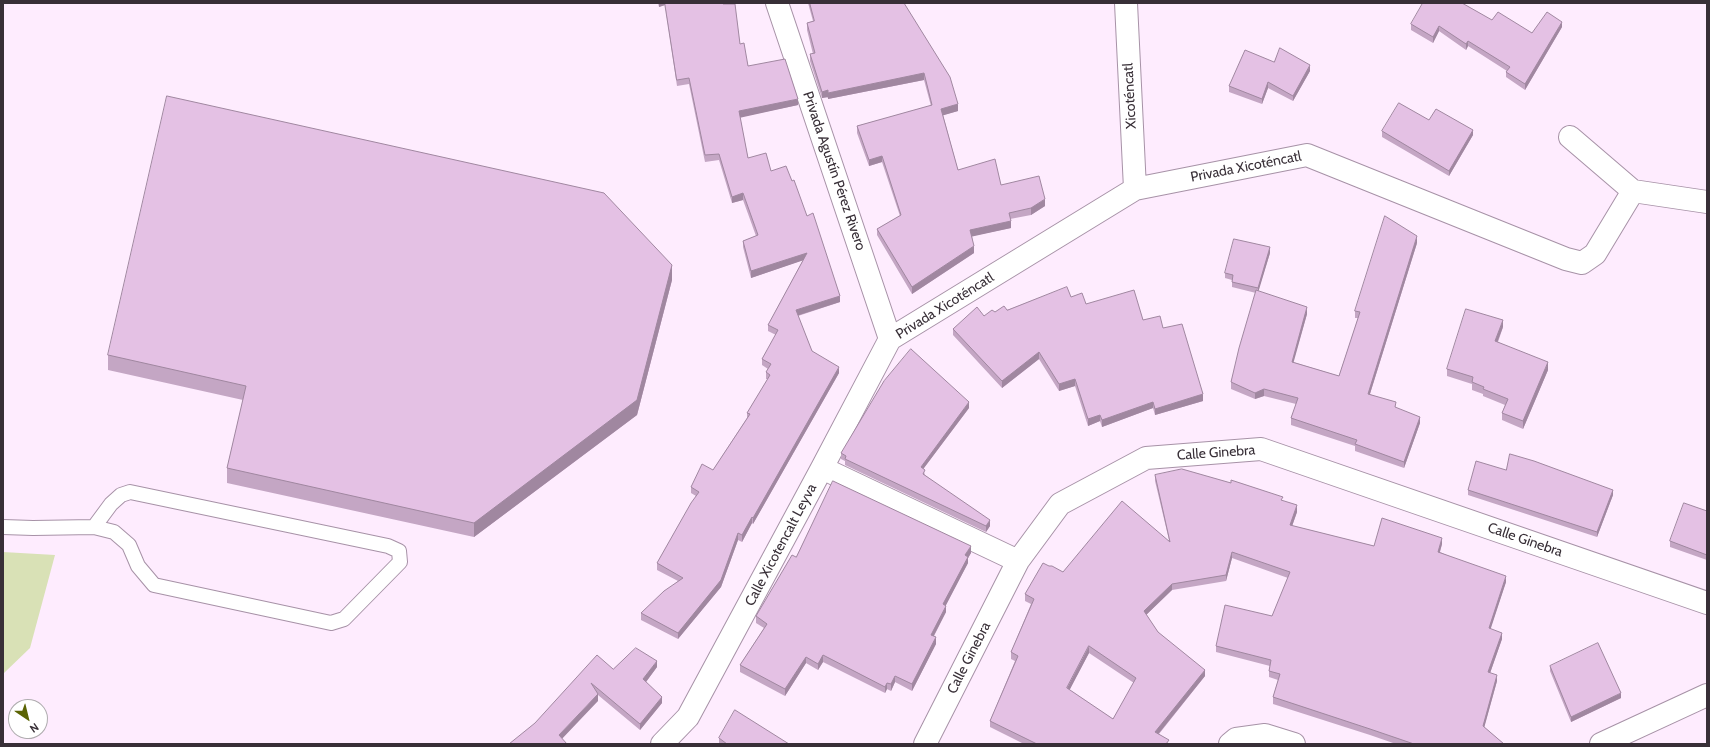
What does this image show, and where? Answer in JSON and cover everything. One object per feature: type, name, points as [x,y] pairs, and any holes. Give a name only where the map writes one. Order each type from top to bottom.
[{"type":"street","name":"Privada Agustín Pérez Rivero","points":[[777,3],[890,339]]},
{"type":"street","name":"Xicoténcatl","points":[[1126,3],[1135,189]]},
{"type":"street","points":[[1570,137],[1634,191],[1707,202]]},
{"type":"street","name":"Privada Xicoténcatl","points":[[890,339],[1135,189],[1306,155],[1566,259],[1582,263],[1595,254],[1634,191]]},
{"type":"street","name":"Calle Xicotencalt Leyva","points":[[662,744],[688,717],[890,339]]},
{"type":"street","name":"Calle Ginebra","points":[[925,744],[1018,561],[1060,504],[1146,458],[1261,449],[1707,603]]},
{"type":"street","points":[[822,468],[1018,561]]},
{"type":"street","points":[[1601,744],[1707,695]]},
{"type":"street","points":[[1230,744],[1236,739],[1265,735],[1294,744]]},
{"type":"lane","points":[[3,527],[94,527],[114,532],[129,545],[138,566],[154,585],[332,623],[344,619],[400,562],[399,551],[388,546],[130,492],[120,495],[111,504],[94,527]]},
{"type":"green space","points":[[3,552],[55,555],[30,648],[3,674]]},
{"type":"building","points":[[665,3],[735,4],[740,44],[744,43],[748,66],[785,59],[798,99],[739,111],[748,158],[766,153],[771,171],[786,166],[792,181],[794,180],[807,216],[813,213],[840,296],[796,310],[812,351],[839,367],[753,518],[752,517],[742,535],[738,533],[721,580],[678,633],[641,613],[664,591],[683,578],[657,563],[691,503],[699,492],[691,487],[702,464],[713,470],[750,414],[747,413],[770,375],[766,372],[771,364],[762,359],[778,330],[768,325],[807,253],[751,271],[743,241],[758,235],[743,193],[732,197],[719,154],[705,155],[689,78],[677,80]]},
{"type":"building","points":[[810,3],[904,3],[950,77],[958,104],[941,109],[958,170],[995,159],[1001,185],[1039,176],[1045,199],[1031,208],[1009,213],[1011,221],[970,230],[974,246],[912,287],[877,229],[901,215],[882,156],[869,160],[857,126],[932,105],[924,73],[828,93],[828,90],[822,92],[810,54],[815,53],[807,23],[814,21]]},
{"type":"building","points":[[1423,3],[1462,3],[1492,20],[1498,12],[1532,33],[1547,12],[1562,22],[1525,84],[1506,72],[1510,67],[1468,41],[1466,44],[1439,26],[1433,37],[1411,24]]},
{"type":"building","points":[[1280,48],[1310,65],[1293,96],[1268,82],[1262,99],[1229,86],[1245,50],[1274,62]]},
{"type":"building","points":[[167,96],[604,193],[672,265],[637,400],[474,523],[227,468],[246,386],[108,355]]},
{"type":"building","points":[[1399,103],[1429,120],[1436,109],[1473,130],[1449,171],[1382,131]]},
{"type":"building","points":[[1385,216],[1417,236],[1368,394],[1396,402],[1395,407],[1420,417],[1404,462],[1355,444],[1357,440],[1291,418],[1298,398],[1264,389],[1255,393],[1231,382],[1256,290],[1307,307],[1292,362],[1339,376],[1360,312],[1355,311]]},
{"type":"building","points":[[1234,239],[1270,247],[1258,288],[1232,282],[1233,275],[1225,273]]},
{"type":"building","points":[[1067,287],[1071,297],[1082,293],[1086,304],[1134,290],[1143,320],[1160,316],[1163,328],[1182,324],[1203,394],[1155,409],[1153,402],[1102,420],[1100,415],[1088,419],[1075,379],[1059,384],[1039,352],[1002,381],[953,329],[977,307],[984,316],[992,310],[995,312],[1004,306],[1007,310]]},
{"type":"building","points":[[1466,309],[1503,320],[1495,341],[1548,362],[1523,421],[1502,413],[1508,399],[1483,389],[1484,387],[1472,382],[1473,377],[1447,369]]},
{"type":"building","points":[[911,349],[969,402],[921,467],[925,470],[923,474],[990,520],[986,526],[845,459],[846,456],[841,453],[884,381]]},
{"type":"building","points":[[1510,454],[1534,461],[1613,490],[1597,532],[1468,490],[1476,461],[1506,470]]},
{"type":"building","points":[[1182,469],[1231,483],[1231,480],[1283,497],[1281,500],[1297,505],[1290,525],[1374,546],[1382,518],[1442,538],[1438,552],[1506,576],[1489,628],[1502,633],[1488,672],[1497,675],[1483,726],[1504,744],[1414,744],[1273,697],[1280,674],[1269,671],[1271,660],[1216,646],[1225,605],[1272,616],[1290,572],[1232,552],[1226,575],[1172,584],[1144,611],[1158,632],[1205,670],[1155,732],[1169,740],[1166,744],[1037,744],[990,721],[1018,656],[1011,652],[1034,599],[1025,594],[1043,563],[1063,572],[1122,501],[1170,542],[1155,475]],"holes":[[[1089,646],[1136,678],[1113,719],[1067,688]]]},
{"type":"building","points":[[833,481],[971,546],[965,555],[968,557],[943,604],[946,606],[931,635],[936,637],[912,684],[895,676],[891,684],[887,683],[885,687],[823,655],[818,664],[806,657],[785,689],[740,665],[767,624],[756,616],[792,555],[796,557]]},
{"type":"building","points":[[1684,503],[1707,511],[1707,555],[1670,541]]},
{"type":"building","points":[[1598,643],[1621,693],[1571,717],[1550,666]]},
{"type":"building","points":[[636,648],[657,661],[643,679],[662,697],[640,724],[591,683],[598,694],[559,735],[567,744],[509,744],[535,723],[597,655],[613,669]]},
{"type":"building","points":[[735,710],[789,744],[727,744],[719,738]]}]
